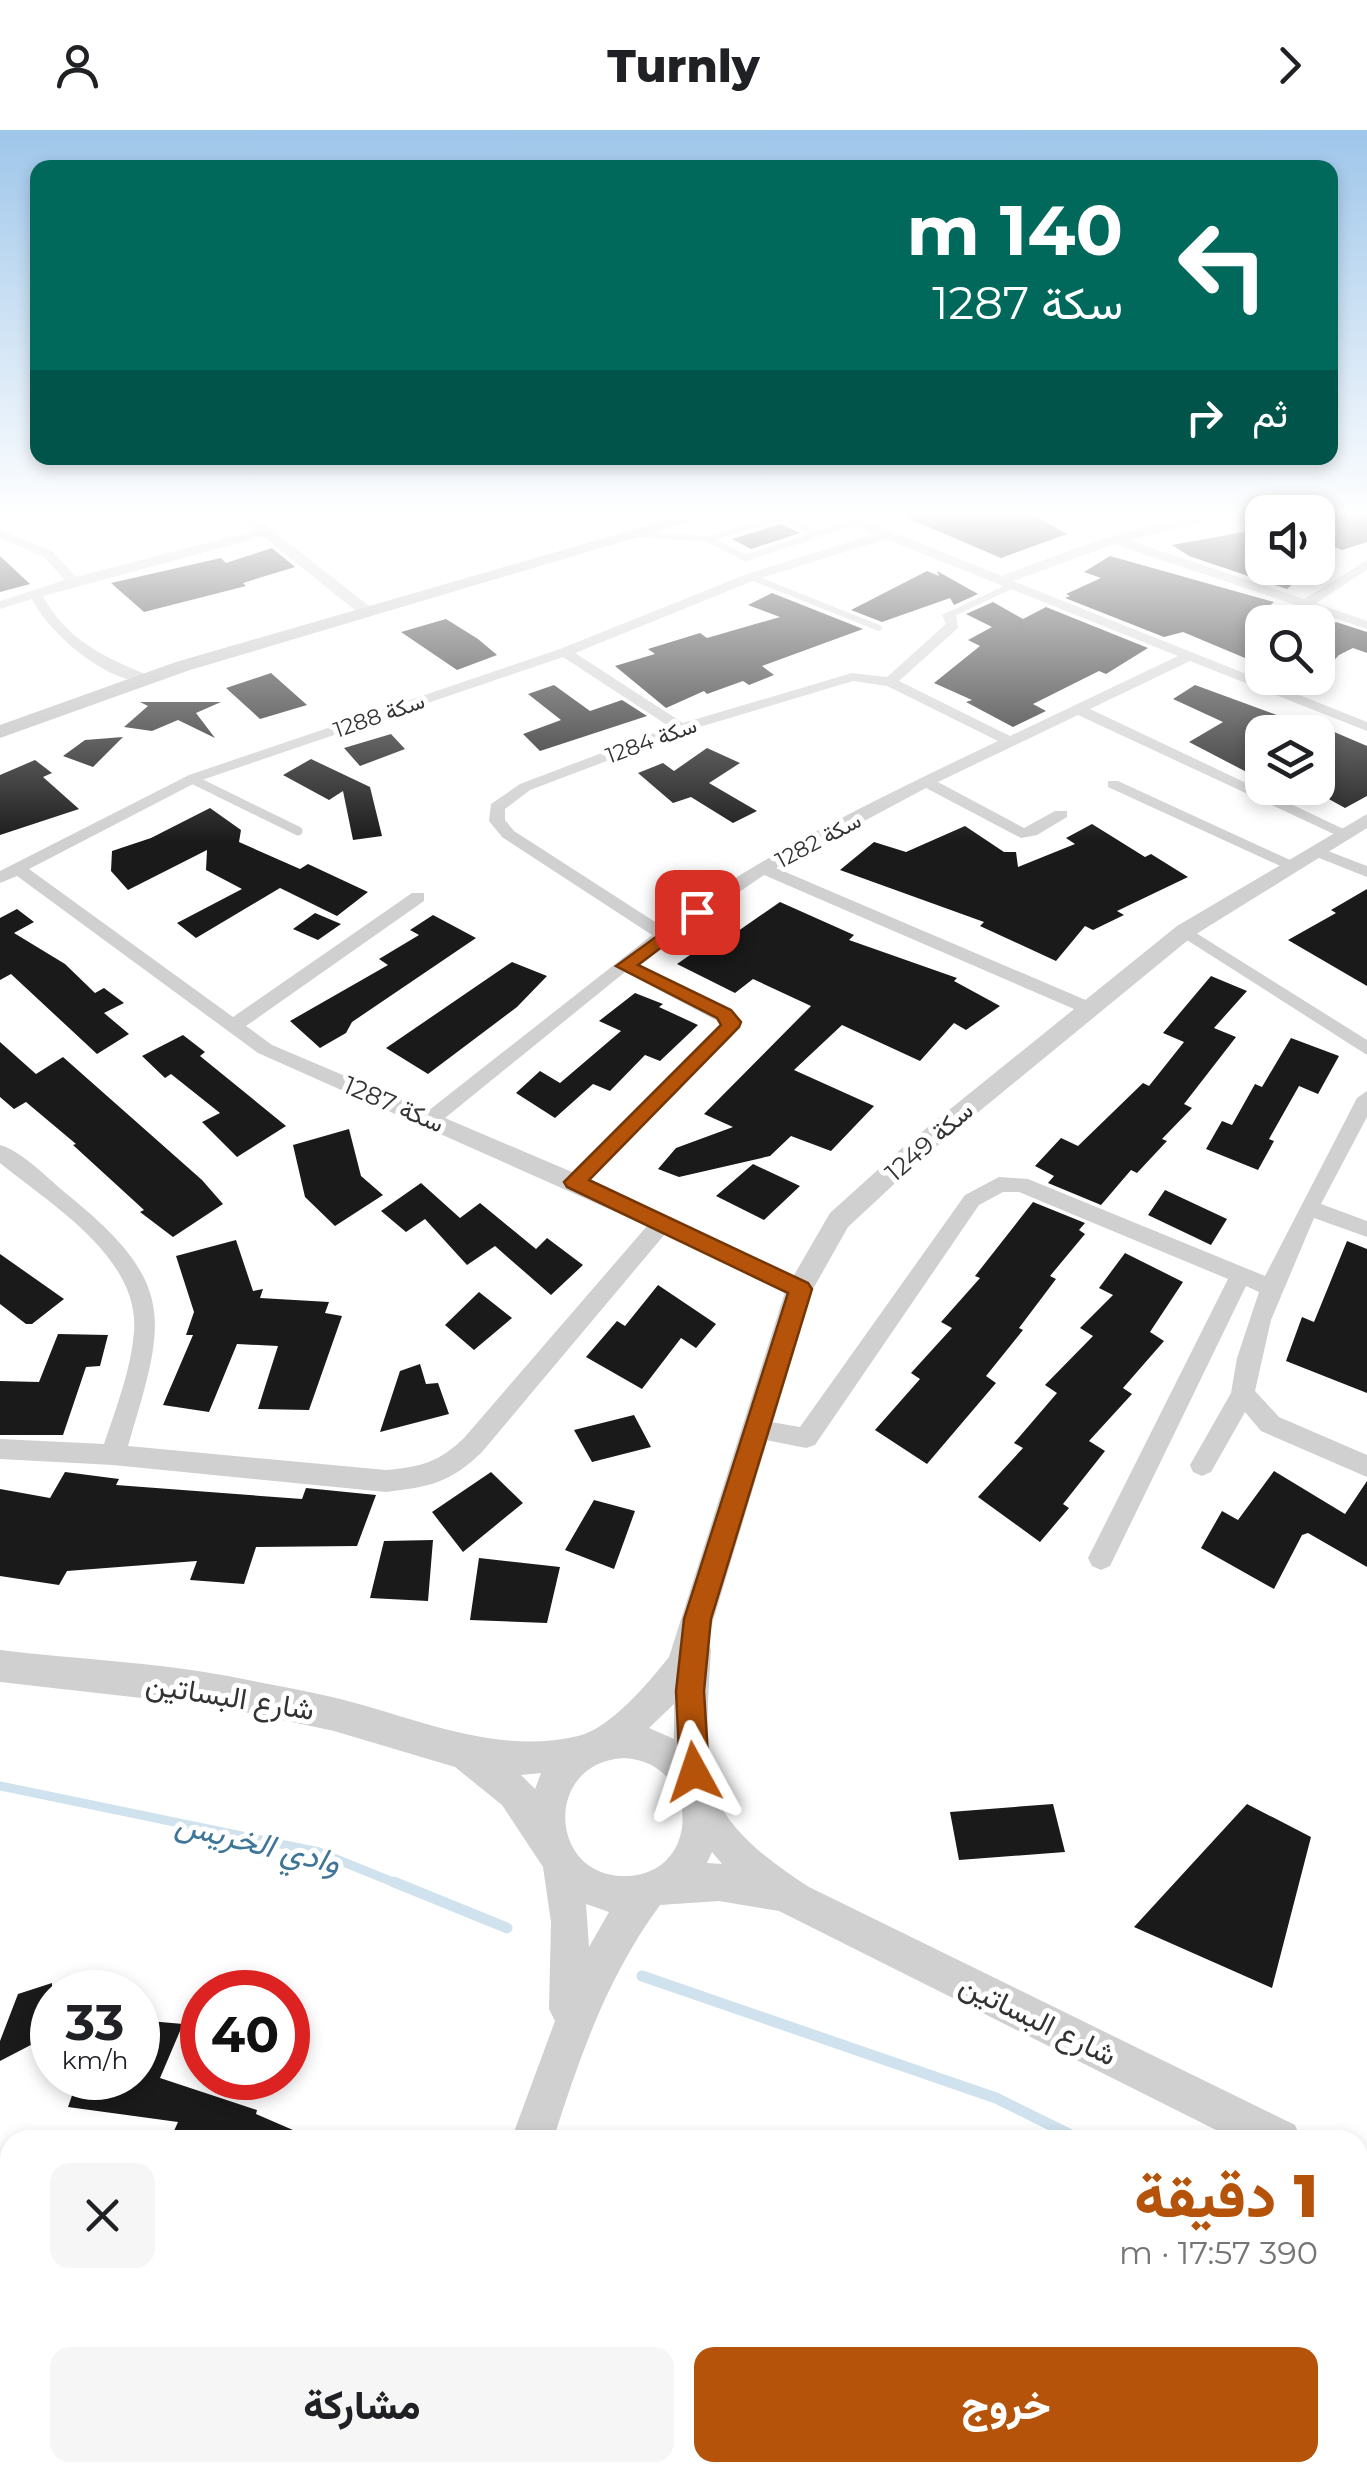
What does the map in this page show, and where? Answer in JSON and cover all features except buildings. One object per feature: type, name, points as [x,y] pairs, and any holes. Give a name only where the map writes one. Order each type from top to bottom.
[{"type":"main road","points":[[0,732],[146,678],[331,623]]},
{"type":"street","points":[[50,623],[68,641],[101,662],[146,678]]},
{"type":"street","name":"سكة 1288","points":[[9,874],[192,778],[565,652],[638,623]]},
{"type":"street","points":[[890,682],[952,623]]},
{"type":"street","points":[[1107,623],[1367,727]]},
{"type":"street","points":[[565,652],[681,728]]},
{"type":"street","name":"سكة 1282","points":[[431,1119],[664,934],[763,869],[928,783],[1192,655]]},
{"type":"street","name":"سكة 1284","points":[[664,934],[508,834],[497,821],[498,807],[508,795],[525,787],[681,728],[852,677],[890,682],[1011,742]]},
{"type":"street","points":[[1079,710],[1356,827]]},
{"type":"street","points":[[928,783],[1022,833],[1032,832],[1060,814]]},
{"type":"street","points":[[1113,784],[1304,858],[1367,872]]},
{"type":"street","name":"سكة 1249","points":[[594,1748],[658,1698],[683,1665],[800,1289],[839,1220],[911,1154],[1186,931],[1356,827]]},
{"type":"street","points":[[763,869],[1088,1008]]},
{"type":"street","name":"سكة 1287","points":[[9,874],[265,1049],[575,1182],[800,1289]]},
{"type":"street","points":[[231,1027],[418,897]]},
{"type":"street","points":[[1186,931],[1367,1049]]},
{"type":"street","points":[[575,1182],[726,1032],[731,1022],[724,1014],[626,966]]},
{"type":"street","points":[[1202,1465],[1243,1394],[1245,1365],[1272,1288],[1367,1098]]},
{"type":"street","points":[[0,1152],[111,1248],[140,1285],[146,1329],[114,1455]]},
{"type":"street","points":[[754,1429],[806,1438],[972,1200],[999,1185],[1020,1184],[1272,1288]]},
{"type":"street","points":[[1311,1208],[1367,1229]]},
{"type":"street","points":[[0,1449],[114,1455],[350,1480],[424,1477],[451,1466],[473,1446],[663,1222]]},
{"type":"street","points":[[1100,1558],[1242,1274]]},
{"type":"street","points":[[1243,1394],[1270,1424],[1367,1466]]},
{"type":"street","name":"سكة 1249","points":[[697,1619],[690,1724],[699,1800]]},
{"type":"street","name":"شارع البساتين","points":[[0,1666],[222,1691],[334,1714],[455,1750],[504,1759],[594,1748]]},
{"type":"street","points":[[535,2130],[582,1998],[616,1930],[653,1890],[681,1871],[695,1848],[702,1821],[688,1772],[662,1749],[628,1739],[594,1748],[565,1769],[553,1791],[548,1816],[572,1966],[564,2046]]},
{"type":"street","name":"شارع البساتين","points":[[455,1750],[502,1779],[556,1852]]},
{"type":"street","name":"شارع البساتين","points":[[699,1800],[724,1840],[744,1862],[796,1900],[1260,2130]]},
{"type":"street","points":[[556,1852],[580,1884],[605,1895],[632,1896],[653,1890]]},
{"type":"street","name":"شارع البساتين","points":[[653,1890],[681,1883],[726,1882],[796,1900]]},
{"type":"lane","points":[[867,623],[880,628]]},
{"type":"lane","points":[[192,778],[298,831]]},
{"type":"waterway","name":"وادي الخريس","points":[[0,1786],[319,1852],[400,1885]]},
{"type":"waterway","name":"وادي الخريس","points":[[394,1882],[507,1928]]},
{"type":"waterway","name":"وادي الخريس","points":[[642,1976],[996,2098],[1061,2130]]},
{"type":"route","points":[[694,1772],[690,1691],[697,1619],[800,1289],[575,1182],[729,1027],[731,1022],[724,1014],[626,966],[697,912]]}]
